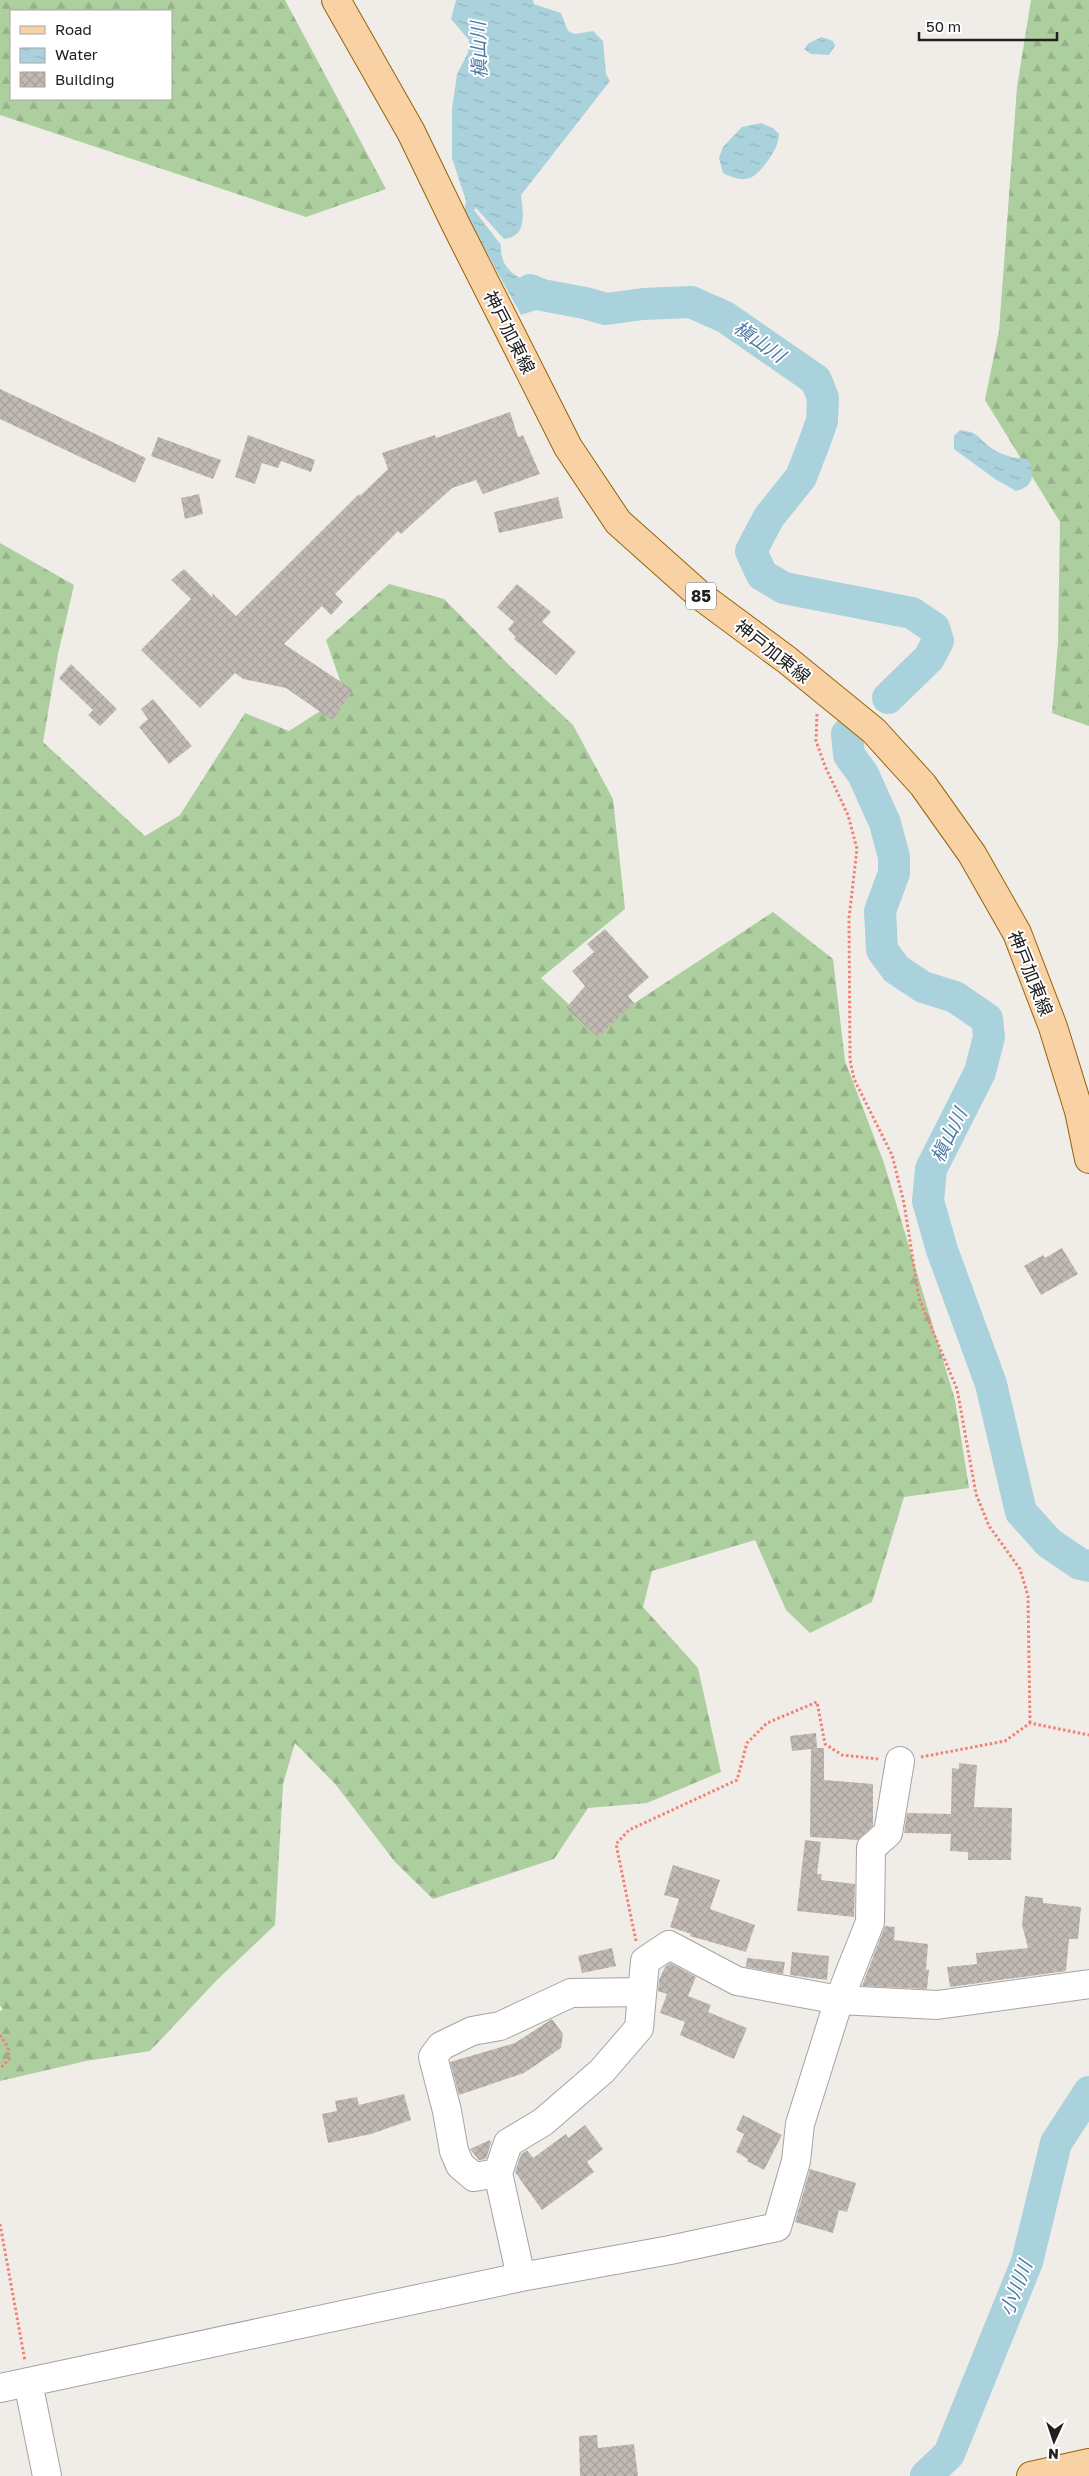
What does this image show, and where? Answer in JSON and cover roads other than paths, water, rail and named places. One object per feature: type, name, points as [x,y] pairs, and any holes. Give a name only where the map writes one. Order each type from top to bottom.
[{"type":"main road","name":"神戸加東線","points":[[336,0],[411,132],[568,447],[618,522],[702,597],[874,731],[923,785],[972,854],[1017,933],[1053,1026],[1079,1111],[1089,1159]]},
{"type":"main road","points":[[1031,2476],[1089,2463]]},
{"type":"street","points":[[0,2388],[521,2277],[777,2228],[796,2161],[800,2124],[839,2000],[870,1922],[871,1848],[888,1833],[900,1761]]},
{"type":"street","points":[[521,2277],[498,2173],[508,2143],[543,2122],[602,2071],[639,2028],[645,1962],[670,1945],[737,1981],[839,2000],[937,2005],[1089,1984]]},
{"type":"street","points":[[498,2173],[474,2177],[460,2165],[454,2151],[447,2110],[432,2057],[442,2046],[472,2031],[500,2026],[571,1993],[642,1992]]},
{"type":"street","points":[[28,2382],[47,2476]]},
{"type":"water","points":[[456,0],[533,0],[534,4],[561,13],[568,31],[575,34],[593,31],[603,41],[606,74],[610,81],[521,195],[523,216],[517,234],[504,239],[476,208],[474,210],[501,245],[502,258],[508,268],[526,281],[575,293],[573,306],[555,304],[521,315],[464,211],[466,201],[452,158],[452,109],[457,74],[468,53],[469,40],[451,19]]},
{"type":"water","points":[[822,37],[833,41],[835,46],[829,55],[811,54],[804,49],[809,43]]},
{"type":"water","points":[[761,123],[773,128],[779,134],[776,147],[764,166],[750,178],[738,179],[723,173],[719,158],[723,147],[742,127]]},
{"type":"water","points":[[960,430],[974,434],[990,447],[1004,454],[1028,459],[1032,470],[1030,483],[1016,491],[995,479],[954,449],[954,436]]},
{"type":"waterway","name":"槇山川","points":[[530,290],[542,295],[606,309],[643,304],[691,302],[725,317],[816,380],[823,398],[822,421],[813,446],[801,477],[769,517],[751,551],[762,575],[784,588],[912,613],[934,628],[938,641],[929,658],[888,698]]},
{"type":"waterway","name":"槇山川","points":[[847,734],[849,755],[863,774],[885,823],[894,857],[894,873],[880,911],[882,950],[896,969],[923,987],[955,997],[987,1019],[989,1037],[980,1072],[931,1169],[928,1201],[942,1250],[991,1384],[1021,1512],[1049,1543],[1080,1564],[1089,1566]]},
{"type":"waterway","name":"小川川","points":[[926,2476],[949,2454],[1027,2262],[1056,2143],[1089,2092]]}]
